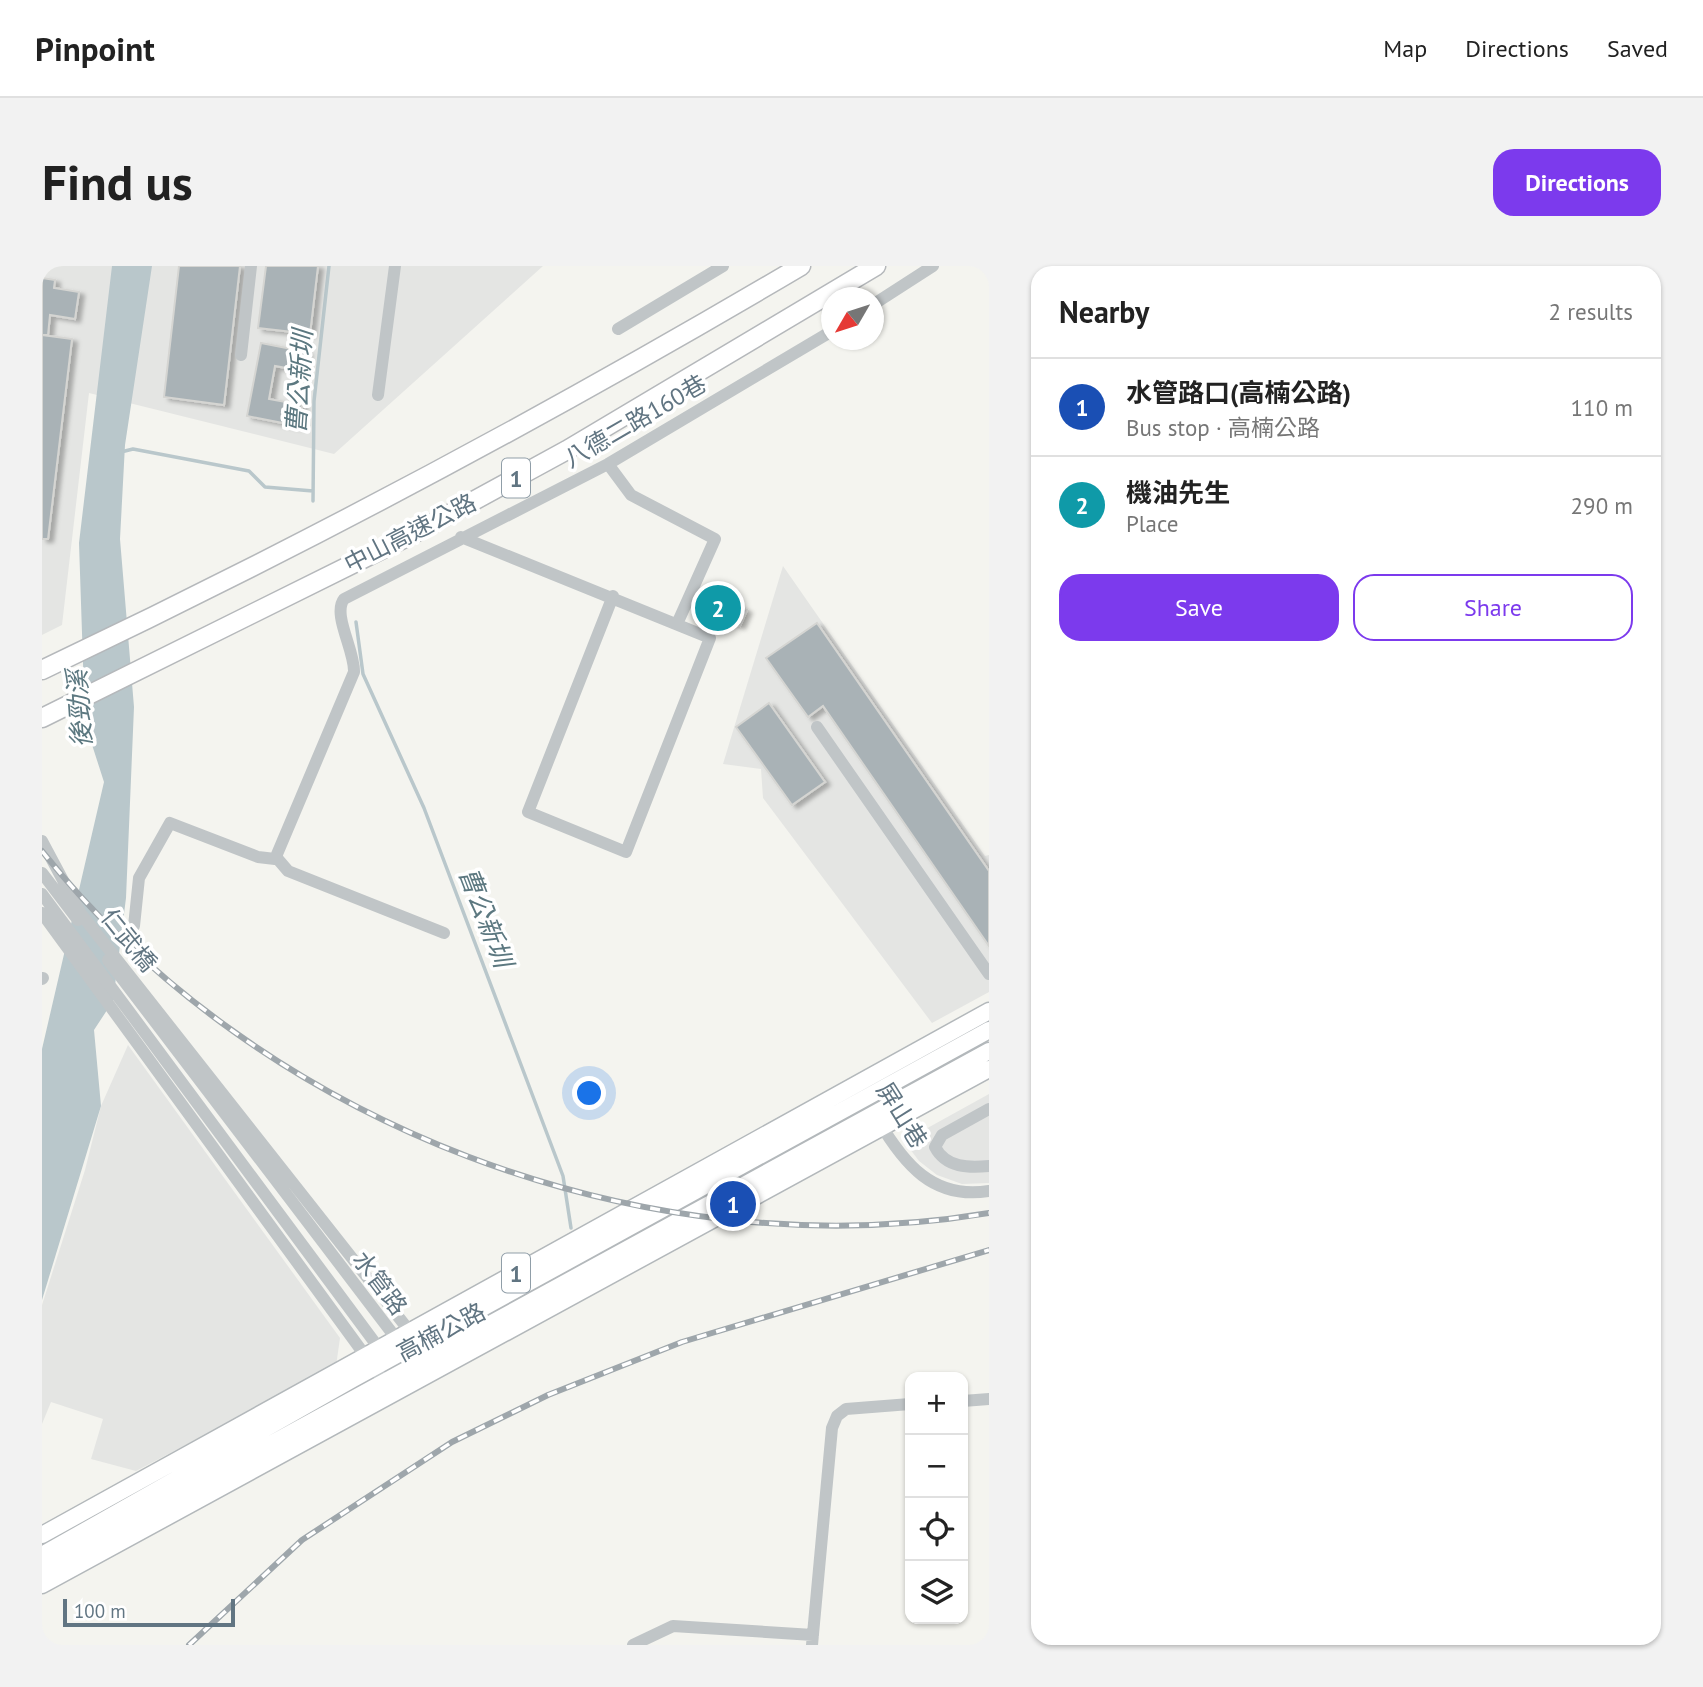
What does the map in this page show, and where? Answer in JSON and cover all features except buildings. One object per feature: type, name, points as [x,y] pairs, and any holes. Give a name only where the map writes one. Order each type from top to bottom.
[{"type":"highway","name":"中山高速公路","points":[[42,670],[385,500],[537,419],[801,266]]},
{"type":"highway","name":"中山高速公路","points":[[42,718],[411,535],[567,450],[876,266]]},
{"type":"main road","name":"高楠公路","points":[[42,1569],[414,1351],[858,1083],[989,1010]]},
{"type":"main road","name":"高楠公路","points":[[42,1555],[989,1030]]},
{"type":"main road","name":"高楠公路","points":[[879,1121],[989,1052]]},
{"type":"main road","name":"高楠公路","points":[[414,1351],[989,1069]]},
{"type":"main road","name":"高楠公路","points":[[42,1535],[385,1367]]},
{"type":"main road","name":"高楠公路","points":[[42,1585],[385,1367]]},
{"type":"street","points":[[241,355],[251,266]]},
{"type":"street","points":[[378,395],[395,266]]},
{"type":"street","points":[[618,329],[723,266]]},
{"type":"street","points":[[884,297],[933,266]]},
{"type":"street","name":"八德二路160巷","points":[[276,857],[354,672],[354,661],[340,612],[344,599],[608,464],[821,337]]},
{"type":"street","points":[[608,464],[631,495],[715,539],[677,624]]},
{"type":"street","points":[[461,537],[613,596],[710,638],[626,852],[528,812],[613,596]]},
{"type":"street","points":[[817,727],[989,974]]},
{"type":"street","points":[[134,926],[139,878],[170,823],[258,857],[276,857],[288,871],[444,933]]},
{"type":"street","points":[[42,841],[80,917]]},
{"type":"street","points":[[42,873],[45,890],[63,933]]},
{"type":"street","points":[[45,890],[80,917]]},
{"type":"street","points":[[42,913],[63,933]]},
{"type":"street","name":"仁武橋","points":[[80,917],[141,995]]},
{"type":"street","name":"仁武橋","points":[[63,933],[122,1012]]},
{"type":"street","name":"水管路","points":[[141,995],[414,1351]]},
{"type":"street","name":"水管路","points":[[122,1012],[385,1367]]},
{"type":"street","name":"屏山巷","points":[[858,1083],[879,1121],[911,1168],[933,1184],[960,1192],[989,1191]]},
{"type":"street","points":[[989,1109],[942,1135],[935,1147],[940,1156],[958,1165],[989,1166]]},
{"type":"street","points":[[968,1401],[989,1399]]},
{"type":"street","points":[[633,1645],[673,1626],[813,1640],[828,1445],[837,1416],[846,1409],[905,1404]]},
{"type":"shaded area","points":[[42,266],[543,266],[334,454],[89,393],[62,625],[42,635]]},
{"type":"shaded area","name":"後勁溪","points":[[112,266],[152,266],[125,445],[120,539],[134,707],[126,898],[113,1001],[94,1030],[101,1106],[42,1300],[42,1049],[104,782],[85,723],[79,543]]},
{"type":"shaded area","points":[[783,566],[985,856],[989,855],[989,992],[932,1023],[763,798],[761,769],[723,764]]},
{"type":"shaded area","points":[[128,1045],[340,1338],[336,1366],[136,1471],[91,1459],[103,1419],[51,1402],[42,1424],[42,1305],[85,1170],[101,1106]]},
{"type":"shaded area","points":[[989,1094],[989,1183],[962,1184],[937,1175],[919,1161],[904,1141]]},
{"type":"waterway","name":"曹公新圳","points":[[313,501],[314,401],[329,266]]},
{"type":"waterway","points":[[121,452],[133,449],[249,471],[265,487],[313,491]]},
{"type":"waterway","name":"曹公新圳","points":[[356,622],[363,674],[424,808],[563,1176],[571,1228]]},
{"type":"railway","points":[[42,851],[131,948],[233,1031],[346,1101],[468,1156],[595,1196],[726,1219],[858,1225],[989,1213]]},
{"type":"railway","points":[[189,1645],[302,1540],[452,1442],[548,1395],[682,1342],[989,1250]]},
{"type":"place","name":"機油先生","points":[[718,608]]},
{"type":"place","name":"水管路口(高楠公路)","points":[[733,1204]]}]
